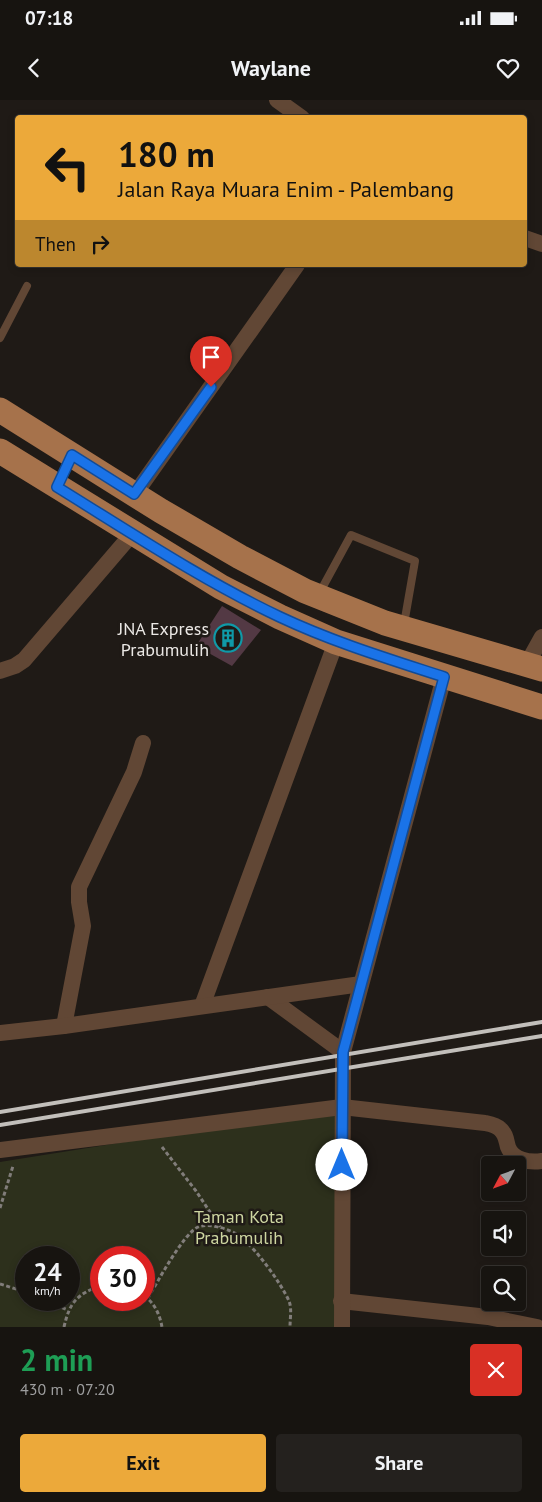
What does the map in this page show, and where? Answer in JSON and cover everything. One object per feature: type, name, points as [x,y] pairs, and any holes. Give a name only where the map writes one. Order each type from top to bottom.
[{"type":"main road","points":[[0,410],[160,511],[240,557],[318,596],[403,629],[535,667]]},
{"type":"main road","points":[[35,432],[9,457],[221,587],[280,617],[336,642],[542,708]]},
{"type":"main road","points":[[57,487],[72,455]]},
{"type":"street","points":[[277,100],[298,115]]},
{"type":"street","points":[[527,239],[542,244]]},
{"type":"street","points":[[134,494],[297,267]]},
{"type":"street","points":[[0,671],[15,666],[24,660],[132,534]]},
{"type":"street","points":[[535,667],[542,637]]},
{"type":"street","points":[[202,1006],[336,642]]},
{"type":"street","points":[[342,1327],[343,1052],[444,677]]},
{"type":"street","points":[[64,1026],[84,926],[79,902],[79,887],[134,772],[143,744]]},
{"type":"street","points":[[0,1033],[64,1026],[361,984]]},
{"type":"street","points":[[268,997],[343,1052]]},
{"type":"street","points":[[0,1150],[342,1107],[485,1123],[496,1126],[505,1134],[513,1155],[522,1160],[542,1161]]},
{"type":"street","points":[[341,1301],[488,1317],[537,1327]]},
{"type":"lane","points":[[0,338],[27,286]]},
{"type":"lane","points":[[318,596],[351,535],[415,561],[403,629]]},
{"type":"path","points":[[150,1131],[196,1191],[220,1228]]},
{"type":"path","points":[[0,1208],[19,1147]]},
{"type":"path","points":[[155,1287],[190,1232],[198,1227],[208,1225],[220,1228],[240,1236],[274,1275],[290,1302],[290,1327]]},
{"type":"path","points":[[0,1284],[15,1289]]},
{"type":"path","points":[[155,1308],[162,1327]]},
{"type":"path","points":[[64,1327],[68,1311]]},
{"type":"green space","name":"Taman Kota Prabumulih","points":[[338,1108],[340,1327],[0,1327],[0,1162]]},
{"type":"building","name":"JNA Express Prabumulih","points":[[222,606],[261,630],[232,666],[196,646]]},
{"type":"railway","points":[[0,1112],[542,1022]]},
{"type":"railway","points":[[0,1125],[542,1036]]},
{"type":"place","name":"JNA Express Prabumulih","points":[[228,638]]},
{"type":"route","points":[[211,387],[134,494],[72,455],[57,487],[221,587],[280,617],[336,642],[444,677],[343,1052],[342,1165]]}]
